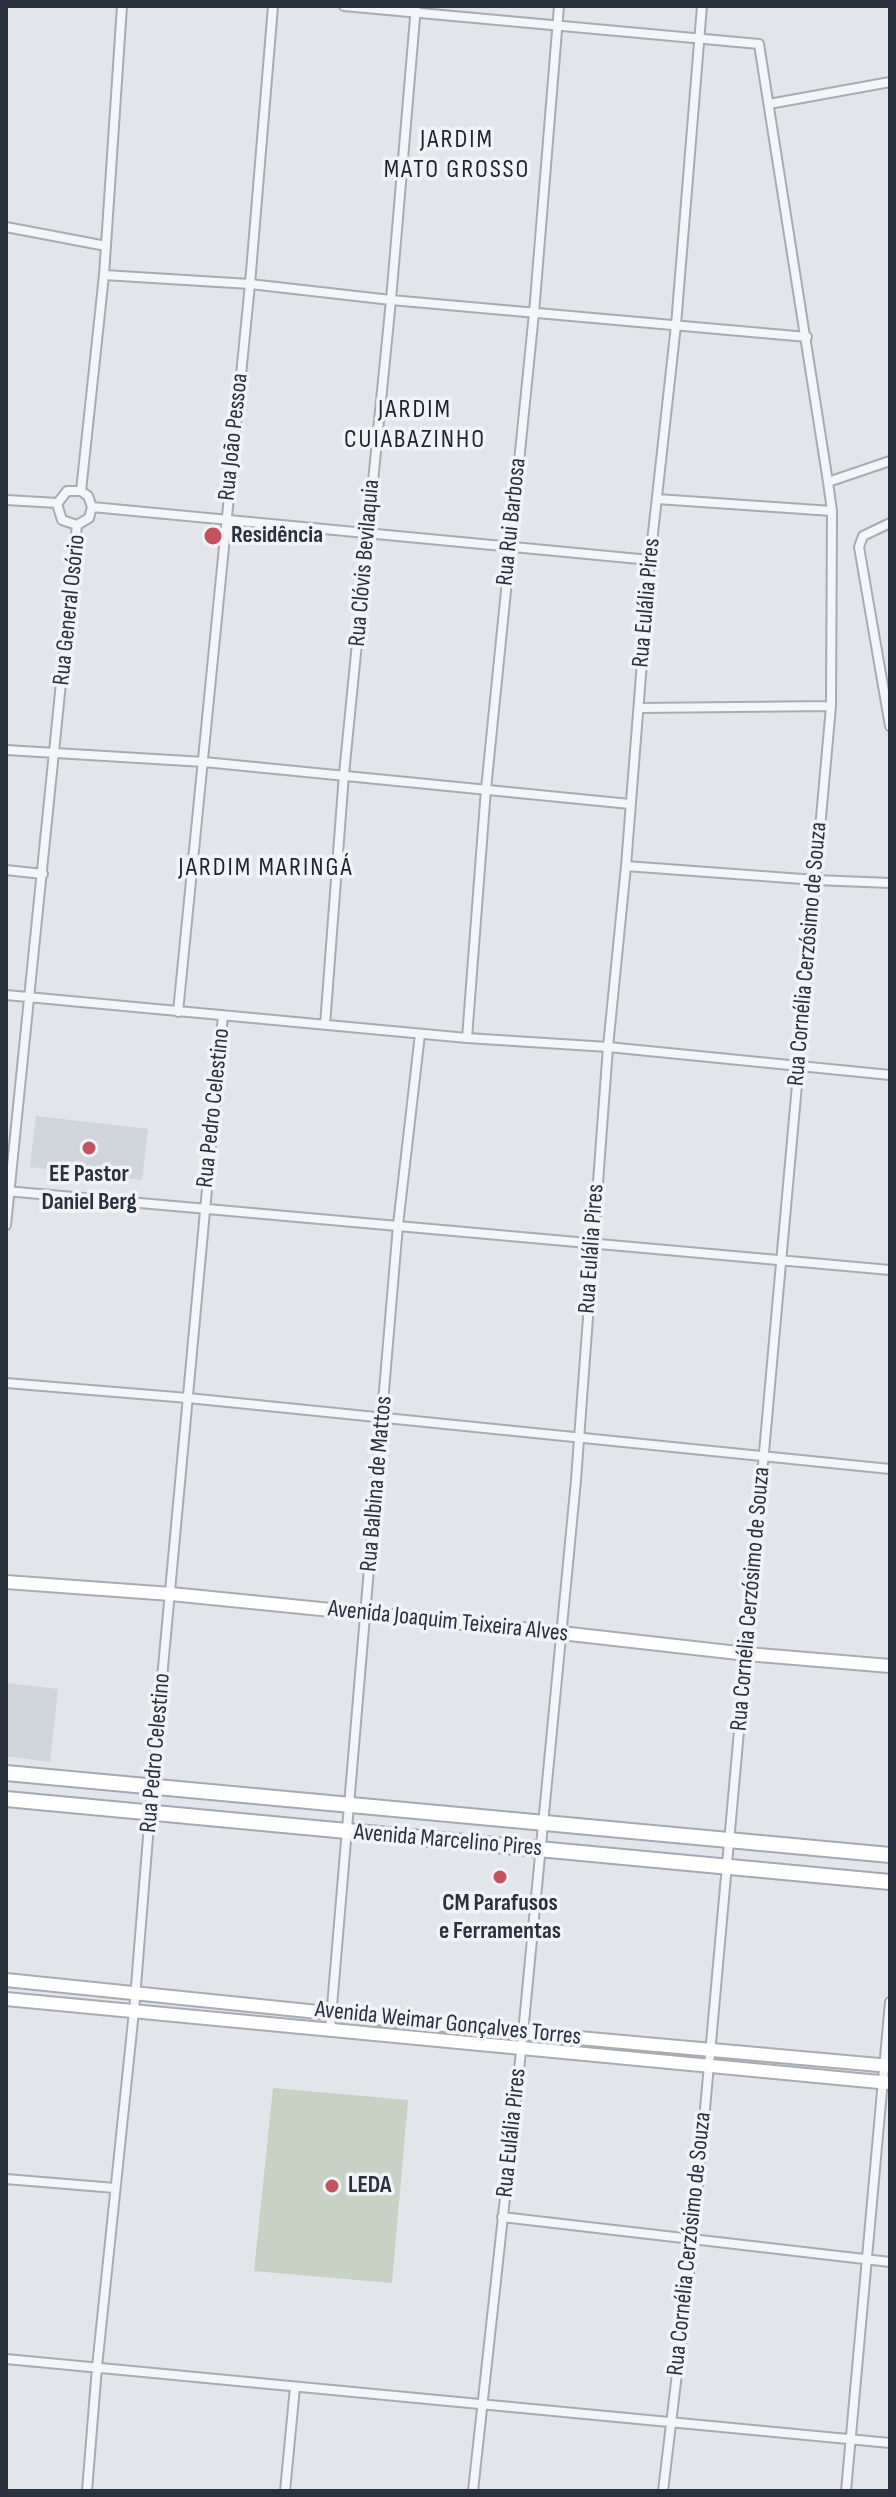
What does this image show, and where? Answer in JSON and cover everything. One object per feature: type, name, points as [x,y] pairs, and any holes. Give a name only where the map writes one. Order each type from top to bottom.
[{"type":"main road","name":"Avenida Joaquim Teixeira Alves","points":[[6,1582],[171,1594],[890,1666]]},
{"type":"main road","name":"Avenida Marcelino Pires","points":[[6,1773],[890,1855]]},
{"type":"main road","name":"Avenida Marcelino Pires","points":[[6,1799],[890,1882]]},
{"type":"main road","name":"Avenida Weimar Gonçalves Torres","points":[[6,1980],[523,2033],[887,2066]]},
{"type":"main road","name":"Avenida Weimar Gonçalves Torres","points":[[6,1999],[886,2082]]},
{"type":"street","points":[[77,525],[62,520],[57,510],[67,491],[81,491],[104,275],[122,6]]},
{"type":"street","name":"Rua João Pessoa","points":[[178,1012],[250,284],[273,6]]},
{"type":"street","points":[[344,6],[415,10],[700,39]]},
{"type":"street","name":"Rua Rui Barbosa","points":[[467,1038],[486,789],[534,313],[559,6]]},
{"type":"street","name":"Rua Eulália Pires","points":[[473,2491],[542,1850],[579,1437],[592,1243],[650,560],[676,325],[702,6]]},
{"type":"street","name":"Rua Clóvis Bevilaquia","points":[[325,1025],[344,774],[391,300],[415,10]]},
{"type":"street","name":"Rua Cornélia Cerzósimo de Souza","points":[[663,2491],[693,2239],[831,706],[832,511],[759,44],[700,39]]},
{"type":"street","points":[[769,104],[890,82]]},
{"type":"street","points":[[6,227],[106,246]]},
{"type":"street","points":[[104,275],[250,284],[391,300],[807,337]]},
{"type":"street","points":[[828,482],[890,461]]},
{"type":"street","name":"Rua General Osório","points":[[6,1225],[77,525],[89,518],[92,507],[88,496],[81,491]]},
{"type":"street","points":[[657,499],[832,511]]},
{"type":"street","points":[[6,500],[58,503]]},
{"type":"street","points":[[92,507],[650,560]]},
{"type":"street","points":[[890,523],[863,536],[859,547],[890,726]]},
{"type":"street","points":[[639,708],[831,706]]},
{"type":"street","points":[[6,750],[344,774],[630,804]]},
{"type":"street","points":[[626,866],[890,883]]},
{"type":"street","points":[[6,870],[43,874]]},
{"type":"street","points":[[6,995],[420,1034],[608,1047],[890,1075]]},
{"type":"street","name":"Rua Pedro Celestino","points":[[87,2491],[134,2011],[223,1015]]},
{"type":"street","name":"Rua Balbina de Mattos","points":[[330,2030],[398,1225],[420,1034]]},
{"type":"street","points":[[8,1191],[890,1270]]},
{"type":"street","points":[[6,1383],[188,1398],[890,1469]]},
{"type":"street","points":[[846,2491],[865,2260],[886,2082],[890,2002]]},
{"type":"street","points":[[6,2179],[115,2188]]},
{"type":"street","points":[[502,2217],[890,2262]]},
{"type":"street","points":[[6,2359],[890,2443]]},
{"type":"street","points":[[285,2491],[295,2387]]},
{"type":"shaded area","name":"EE Pastor Daniel Berg","points":[[36,1116],[148,1129],[142,1180],[30,1167]]},
{"type":"shaded area","points":[[6,1683],[58,1689],[50,1762],[6,1756]]},
{"type":"green space","name":"LEDA","points":[[273,2088],[408,2100],[392,2283],[254,2271]]},
{"type":"place","name":"Residência","points":[[213,536]]},
{"type":"place","name":"EE Pastor Daniel Berg","points":[[89,1148]]},
{"type":"place","name":"CM Parafusos e Ferramentas","points":[[500,1877]]},
{"type":"place","name":"LEDA","points":[[332,2186]]},
{"type":"district","name":"JARDIM MATO GROSSO","points":[[457,155]]},
{"type":"district","name":"JARDIM CUIABAZINHO","points":[[415,425]]},
{"type":"district","name":"JARDIM MARINGÁ","points":[[266,868]]}]
